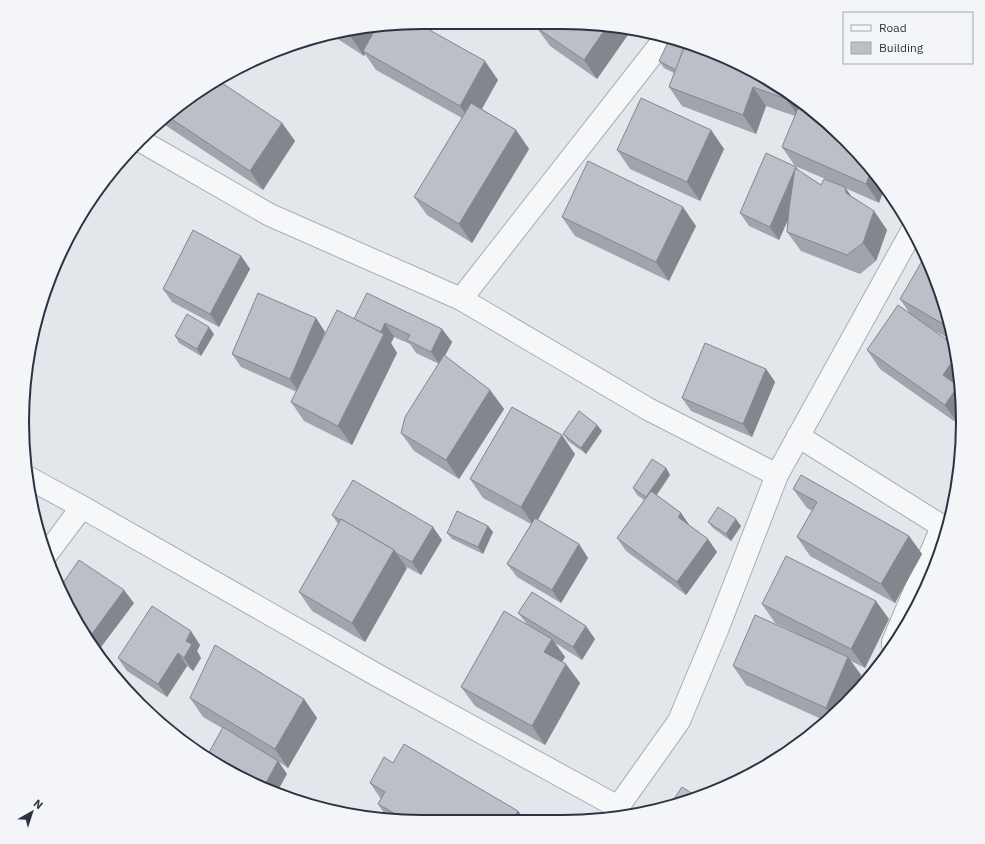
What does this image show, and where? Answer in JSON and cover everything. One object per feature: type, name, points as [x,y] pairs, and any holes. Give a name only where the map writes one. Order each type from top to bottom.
[{"type":"street","points":[[461,299],[662,41]]},
{"type":"street","points":[[145,143],[270,215],[461,299],[648,409],[777,475]]},
{"type":"street","points":[[33,480],[616,811],[679,721],[717,630],[777,475],[908,236]]},
{"type":"street","points":[[798,436],[942,527]]},
{"type":"street","points":[[50,549],[82,507]]},
{"type":"street","points":[[909,608],[930,562]]},
{"type":"building","points":[[428,29],[485,61],[460,106],[363,51],[374,32]]},
{"type":"building","points":[[538,29],[604,31],[584,60]]},
{"type":"building","points":[[668,43],[684,48],[676,70],[659,61]]},
{"type":"building","points":[[684,48],[737,70],[760,82],[786,99],[753,87],[743,115],[669,87]]},
{"type":"building","points":[[223,83],[282,123],[250,171],[172,119],[204,95]]},
{"type":"building","points":[[641,98],[711,130],[687,182],[617,150]]},
{"type":"building","points":[[471,103],[516,130],[459,224],[414,197]]},
{"type":"building","points":[[798,107],[841,144],[869,176],[866,184],[782,147]]},
{"type":"building","points":[[766,153],[796,167],[770,227],[740,213]]},
{"type":"building","points":[[588,161],[683,207],[656,262],[562,217]]},
{"type":"building","points":[[795,168],[821,185],[824,179],[845,187],[846,193],[874,211],[863,243],[847,255],[787,232]]},
{"type":"building","points":[[193,230],[241,256],[210,314],[163,289]]},
{"type":"building","points":[[921,262],[935,296],[944,324],[900,299]]},
{"type":"building","points":[[258,293],[316,318],[290,379],[232,354]]},
{"type":"building","points":[[367,293],[442,329],[431,352],[407,340],[410,335],[385,323],[381,332],[354,319]]},
{"type":"building","points":[[898,305],[947,340],[951,363],[943,375],[954,383],[955,391],[945,405],[867,350]]},
{"type":"building","points":[[337,310],[384,334],[338,426],[291,402]]},
{"type":"building","points":[[187,314],[209,327],[197,349],[175,336]]},
{"type":"building","points":[[705,343],[766,369],[743,424],[682,398]]},
{"type":"building","points":[[444,355],[490,390],[446,460],[401,433],[405,417]]},
{"type":"building","points":[[512,407],[562,435],[521,507],[470,479]]},
{"type":"building","points":[[579,411],[597,425],[581,448],[563,434]]},
{"type":"building","points":[[652,459],[666,468],[646,497],[633,488]]},
{"type":"building","points":[[801,475],[909,536],[881,584],[797,537],[817,502],[793,489]]},
{"type":"building","points":[[353,480],[433,527],[412,562],[396,553],[394,550],[332,515]]},
{"type":"building","points":[[651,491],[681,513],[678,517],[708,539],[677,582],[617,538]]},
{"type":"building","points":[[718,507],[736,519],[726,534],[708,522]]},
{"type":"building","points":[[457,511],[488,526],[478,547],[447,533]]},
{"type":"building","points":[[535,518],[579,544],[552,590],[507,564]]},
{"type":"building","points":[[341,519],[394,550],[352,623],[299,592]]},
{"type":"building","points":[[786,556],[876,601],[851,649],[762,604]]},
{"type":"building","points":[[79,560],[124,590],[92,634],[64,582]]},
{"type":"building","points":[[532,592],[586,626],[573,647],[518,613]]},
{"type":"building","points":[[152,606],[191,631],[186,641],[192,644],[184,658],[178,653],[158,684],[118,658]]},
{"type":"building","points":[[504,611],[552,639],[544,652],[566,664],[532,726],[461,687]]},
{"type":"building","points":[[755,615],[848,657],[826,708],[733,666]]},
{"type":"building","points":[[215,645],[304,699],[275,749],[190,698]]},
{"type":"building","points":[[223,727],[278,761],[266,782],[225,762],[209,752]]},
{"type":"building","points":[[404,744],[518,811],[516,815],[395,814],[378,804],[385,792],[370,783],[384,757],[393,763]]},
{"type":"building","points":[[682,787],[691,793],[689,794],[674,799]]}]
